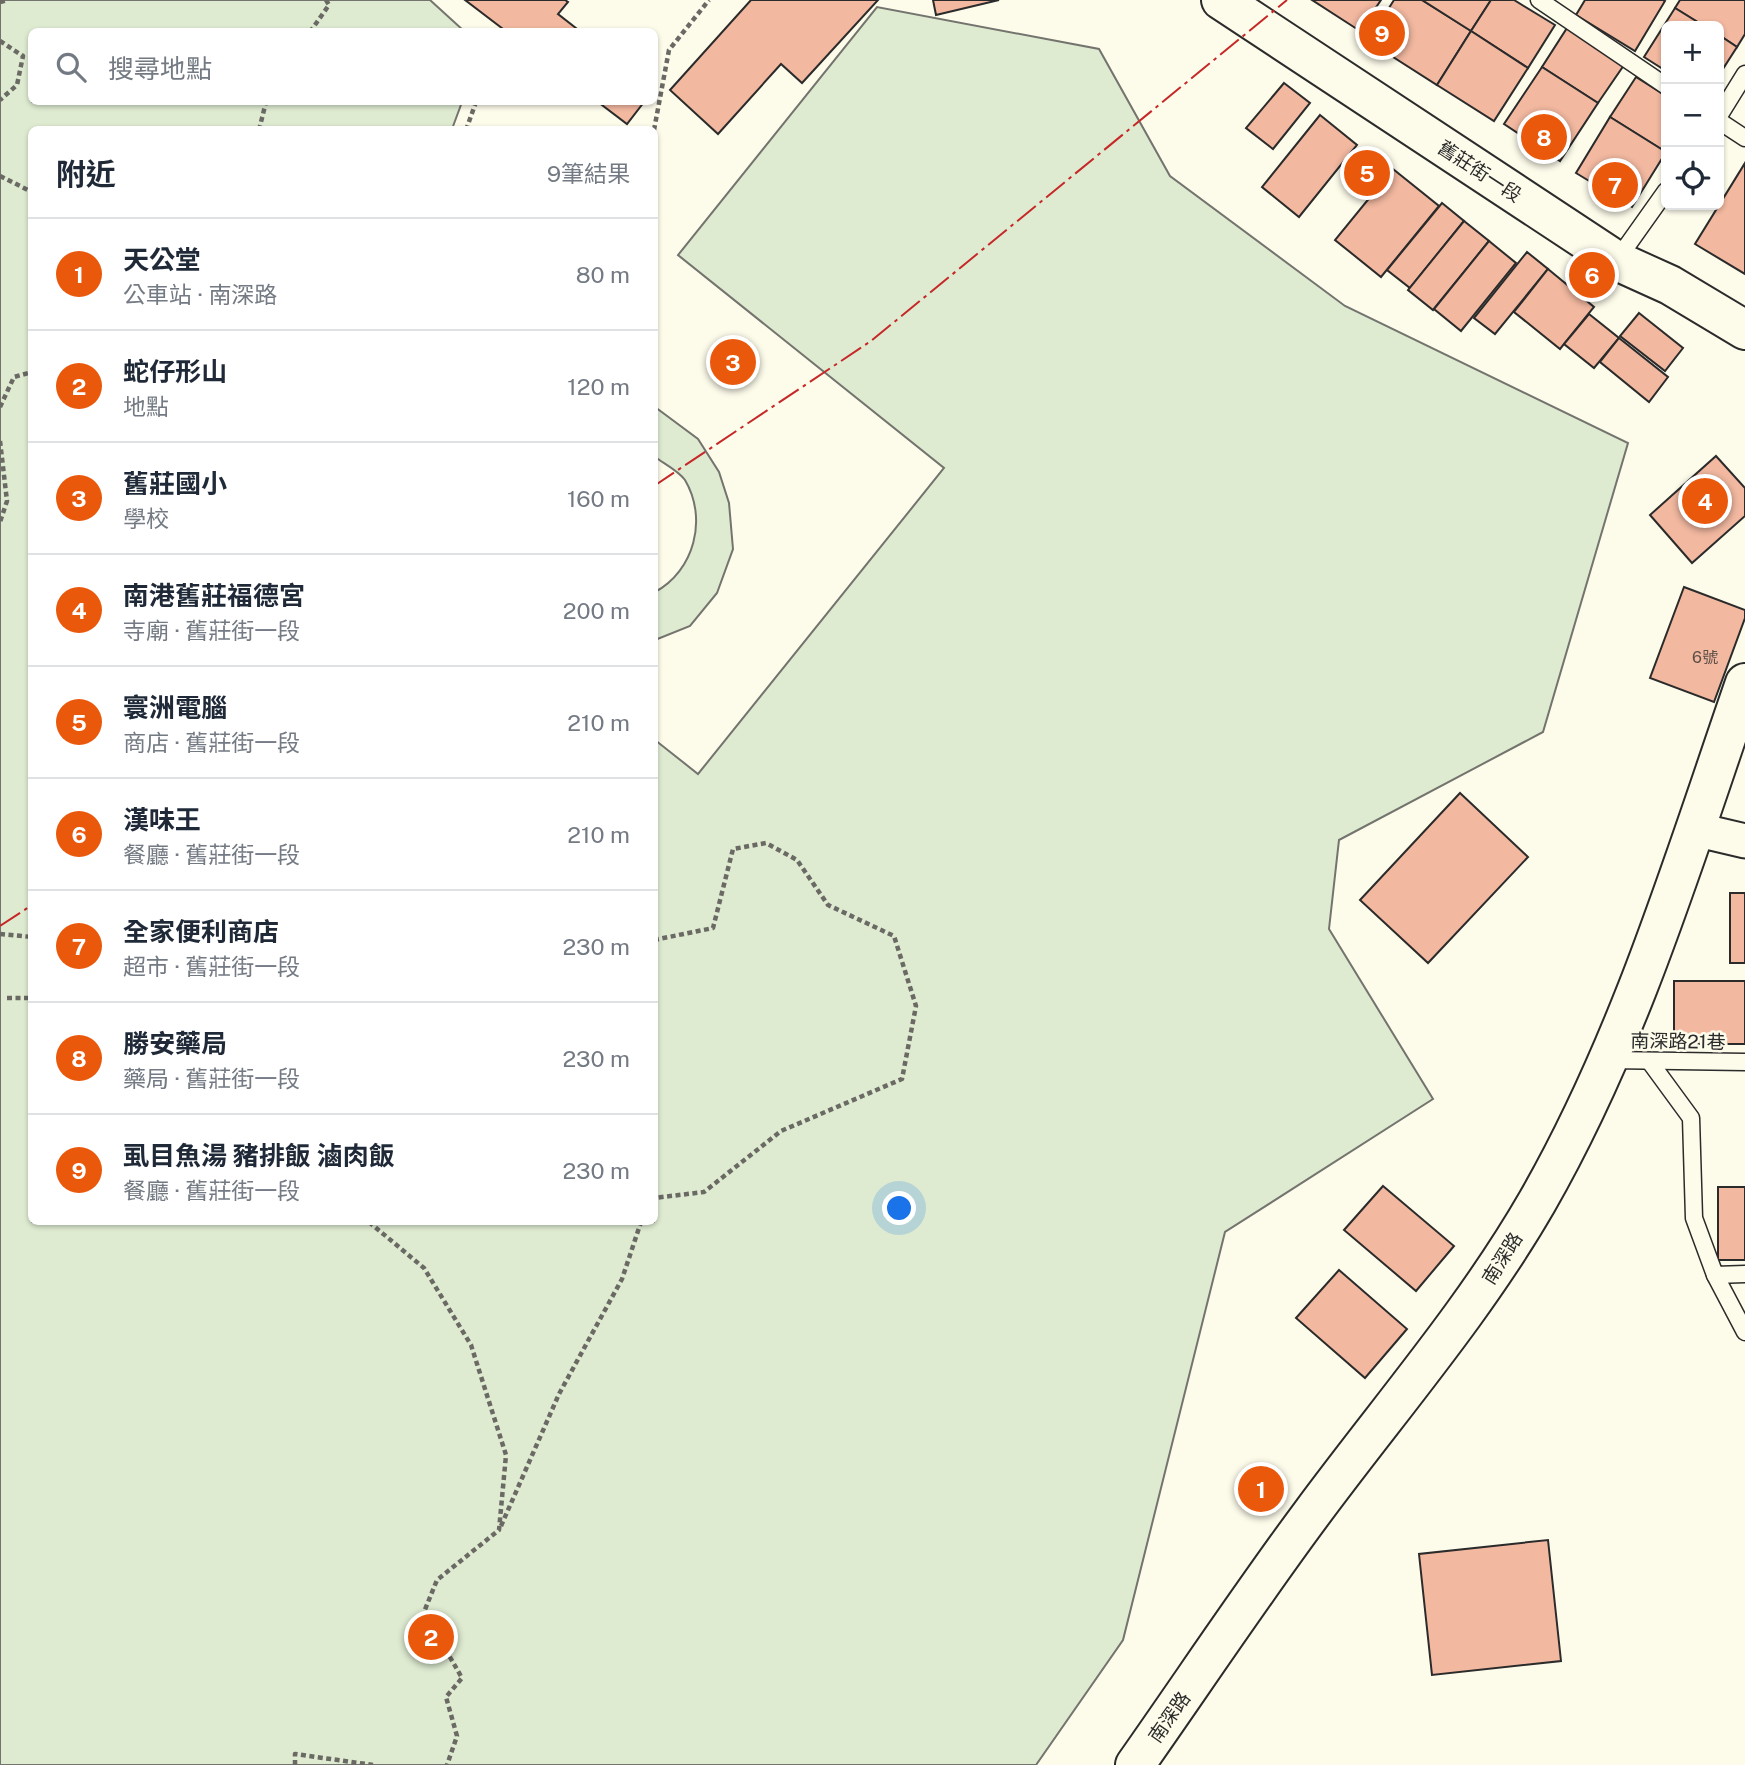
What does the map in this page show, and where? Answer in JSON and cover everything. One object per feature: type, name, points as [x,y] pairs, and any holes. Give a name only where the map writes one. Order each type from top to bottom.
[{"type":"main road","name":"舊莊街一段","points":[[1222,0],[1617,261],[1670,285],[1745,330]]},
{"type":"main road","name":"南深路","points":[[1135,1765],[1312,1513],[1486,1283],[1537,1201],[1610,1060],[1695,830],[1745,683]]},
{"type":"street","points":[[1695,830],[1745,841]]},
{"type":"lane","points":[[1539,0],[1663,84]]},
{"type":"lane","points":[[1724,110],[1745,74]]},
{"type":"lane","points":[[1724,123],[1745,138]]},
{"type":"lane","points":[[1617,261],[1661,198]]},
{"type":"lane","name":"南深路21巷","points":[[1610,1060],[1745,1062]]},
{"type":"lane","points":[[1650,1062],[1691,1118],[1695,1218],[1715,1275],[1745,1332]]},
{"type":"lane","points":[[1715,1275],[1745,1274]]},
{"type":"path","points":[[0,2],[8,0]]},
{"type":"path","points":[[313,28],[329,5],[326,0]]},
{"type":"path","points":[[655,126],[669,50],[709,0]]},
{"type":"path","points":[[0,41],[23,56],[17,85],[0,100]]},
{"type":"path","points":[[260,126],[265,105]]},
{"type":"path","points":[[467,126],[475,105]]},
{"type":"path","points":[[0,176],[28,190]]},
{"type":"path","points":[[0,407],[15,377],[28,373]]},
{"type":"path","points":[[0,441],[7,500],[0,522]]},
{"type":"path","points":[[658,939],[713,929],[733,849],[766,843],[797,860],[828,905],[894,936],[916,1006],[902,1079],[781,1131],[704,1192],[658,1198]]},
{"type":"path","points":[[0,934],[28,937]]},
{"type":"path","points":[[7,999],[28,998]]},
{"type":"path","points":[[373,1225],[424,1268],[471,1345],[506,1455],[499,1530]]},
{"type":"path","points":[[447,1765],[457,1736],[446,1698],[462,1678],[424,1612],[437,1580],[499,1530],[559,1394],[622,1279],[640,1225]]},
{"type":"path","points":[[295,1765],[295,1754],[373,1765]]},
{"type":"green space","points":[[0,0],[430,0],[461,28],[28,28],[28,105],[461,105],[453,126],[28,126],[28,1225],[658,1225],[658,742],[698,774],[944,468],[678,255],[877,7],[1099,49],[1170,176],[1345,306],[1628,443],[1543,732],[1339,840],[1329,929],[1433,1099],[1225,1232],[1123,1640],[1036,1765],[0,1765]]},
{"type":"green space","points":[[658,409],[698,439],[719,472],[729,503],[733,549],[717,593],[690,626],[658,639],[658,590],[668,583],[688,558],[696,527],[692,495],[685,480],[658,459]]},
{"type":"building","points":[[465,0],[565,0],[568,2],[558,14],[576,28],[502,28]]},
{"type":"building","points":[[751,0],[878,0],[802,83],[781,64],[718,134],[670,90]]},
{"type":"building","points":[[933,0],[999,0],[936,15]]},
{"type":"building","points":[[1312,0],[1381,0],[1360,31]]},
{"type":"building","points":[[1394,0],[1422,0],[1471,31],[1437,85],[1368,41]]},
{"type":"building","points":[[1422,0],[1491,0],[1471,31]]},
{"type":"building","points":[[1491,0],[1514,0],[1555,25],[1528,68],[1471,31]]},
{"type":"building","points":[[1585,0],[1665,1],[1635,51],[1576,15]]},
{"type":"building","points":[[1680,0],[1745,0],[1745,34],[1737,47],[1724,38],[1724,21],[1696,21],[1675,8]]},
{"type":"building","points":[[1675,8],[1696,21],[1667,21]]},
{"type":"building","points":[[1567,28],[1624,65],[1598,103],[1542,67]]},
{"type":"building","points":[[1661,30],[1661,68],[1644,57]]},
{"type":"building","points":[[1471,31],[1528,68],[1494,121],[1437,85]]},
{"type":"building","points":[[1724,38],[1737,47],[1724,67]]},
{"type":"building","points":[[1542,67],[1598,103],[1560,161],[1504,124]]},
{"type":"building","points":[[1636,77],[1661,93],[1661,149],[1610,117]]},
{"type":"building","points":[[1284,83],[1310,103],[1273,149],[1246,128]]},
{"type":"building","points":[[602,105],[642,105],[627,124]]},
{"type":"building","points":[[1320,115],[1357,145],[1299,217],[1262,187]]},
{"type":"building","points":[[1610,117],[1661,149],[1661,160],[1632,207],[1576,173]]},
{"type":"building","points":[[1745,163],[1745,274],[1695,244],[1716,210],[1724,210],[1724,197]]},
{"type":"building","points":[[1393,169],[1439,206],[1381,277],[1335,240]]},
{"type":"building","points":[[1442,203],[1464,221],[1410,288],[1387,270]]},
{"type":"building","points":[[1464,221],[1489,241],[1433,310],[1408,290]]},
{"type":"building","points":[[1489,241],[1516,263],[1461,331],[1434,309]]},
{"type":"building","points":[[1527,252],[1548,269],[1495,334],[1474,318]]},
{"type":"building","points":[[1548,269],[1594,307],[1560,349],[1514,312]]},
{"type":"building","points":[[1639,313],[1683,348],[1665,371],[1620,336]]},
{"type":"building","points":[[1589,314],[1619,338],[1594,368],[1564,344]]},
{"type":"building","points":[[1619,338],[1668,377],[1649,402],[1600,362]]},
{"type":"building","points":[[1716,456],[1745,488],[1745,516],[1692,563],[1650,515]]},
{"type":"building","points":[[1684,587],[1745,610],[1745,618],[1714,702],[1650,678]]},
{"type":"building","points":[[1460,793],[1528,857],[1428,963],[1360,900]]},
{"type":"building","points":[[1730,893],[1745,893],[1745,963],[1730,963]]},
{"type":"building","points":[[1674,981],[1745,981],[1745,1044],[1674,1044]]},
{"type":"building","points":[[1383,1186],[1454,1246],[1416,1291],[1344,1230]]},
{"type":"building","points":[[1718,1187],[1745,1187],[1745,1260],[1718,1260]]},
{"type":"building","points":[[1339,1270],[1407,1329],[1365,1378],[1296,1318]]},
{"type":"building","points":[[1548,1540],[1561,1661],[1432,1675],[1419,1554]]},
{"type":"power","points":[[658,483],[871,341],[1287,0]]},
{"type":"power","points":[[0,926],[28,908]]},
{"type":"place","name":"虱目魚湯 豬排飯 滷肉飯","points":[[1382,33]]},
{"type":"place","name":"勝安藥局","points":[[1544,137]]},
{"type":"place","name":"寰洲電腦","points":[[1367,173]]},
{"type":"place","name":"全家便利商店","points":[[1615,185]]},
{"type":"place","name":"漢味王","points":[[1592,275]]},
{"type":"place","name":"舊莊國小","points":[[733,362]]},
{"type":"place","name":"南港舊莊福德宮","points":[[1705,501]]},
{"type":"place","name":"天公堂","points":[[1261,1489]]},
{"type":"place","name":"蛇仔形山","points":[[431,1637]]}]
